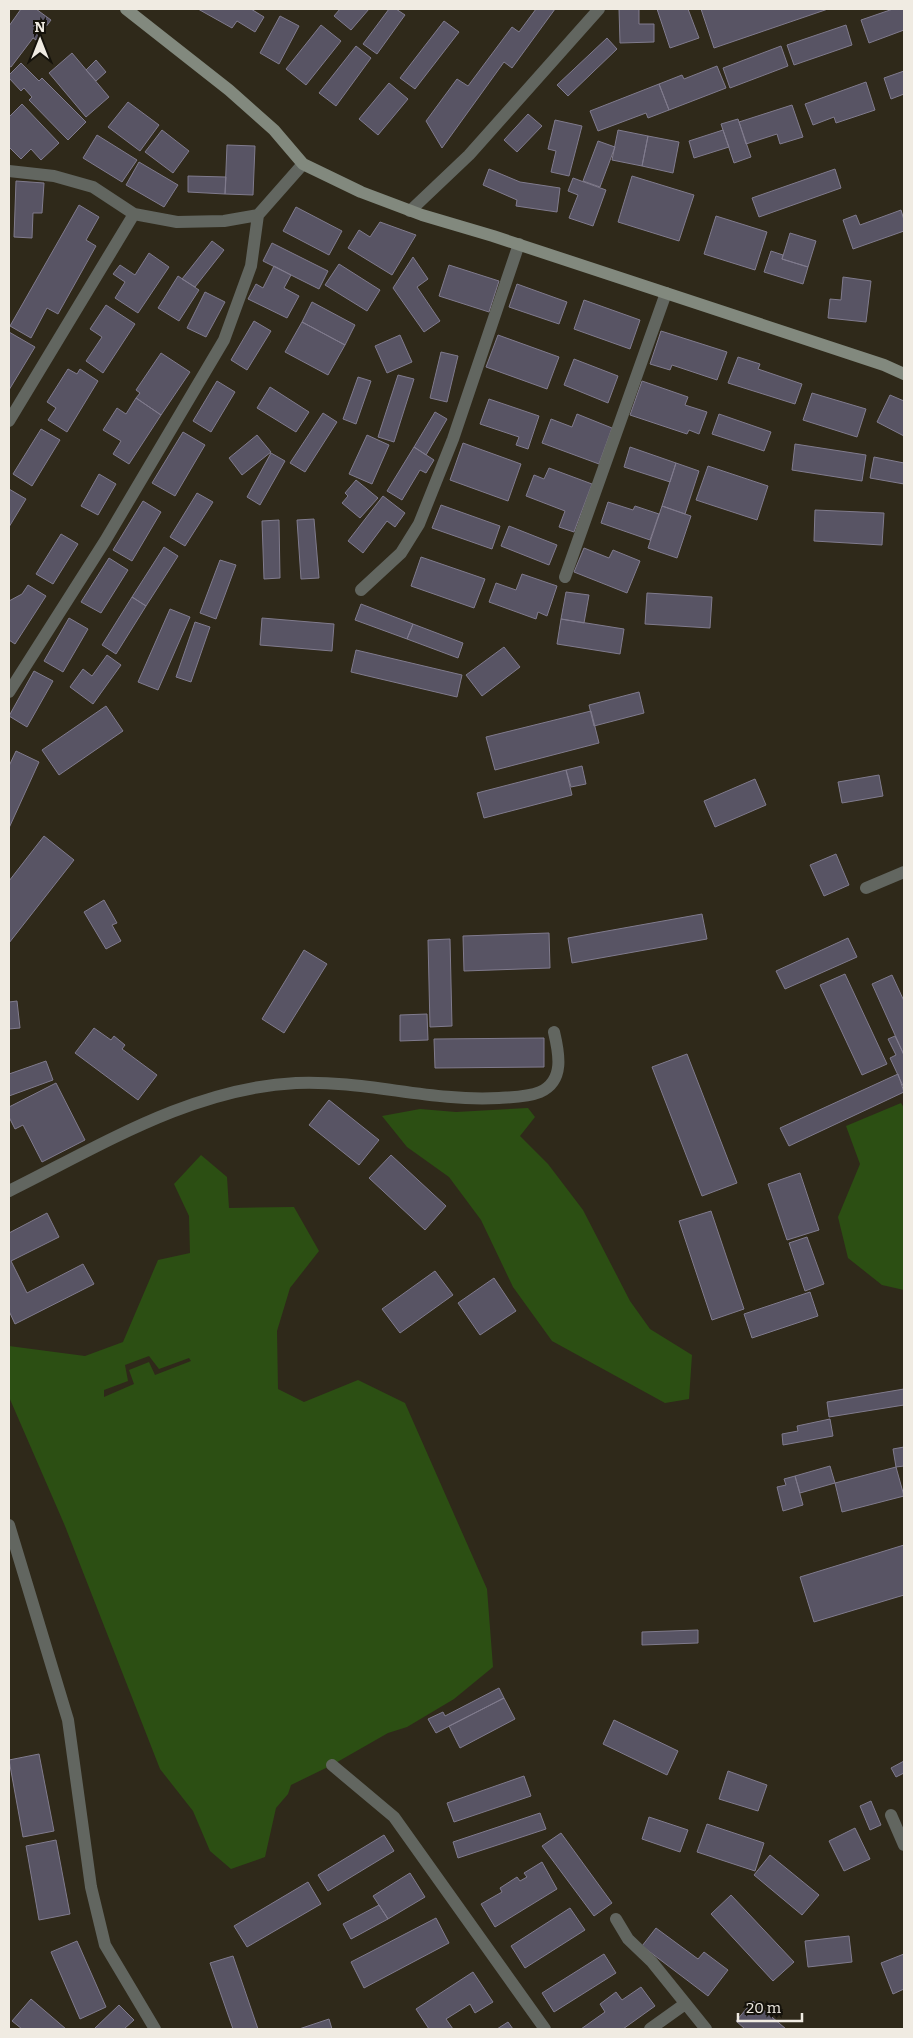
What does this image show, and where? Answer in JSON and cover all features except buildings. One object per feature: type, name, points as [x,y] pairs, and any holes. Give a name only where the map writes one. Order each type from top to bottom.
[{"type":"street","points":[[126,9],[229,90],[274,130],[303,164],[361,192],[410,211],[519,244],[884,365],[904,374]]},
{"type":"street","points":[[410,211],[469,155],[599,9]]},
{"type":"street","points":[[9,692],[105,541],[224,340],[251,266],[258,214],[303,164]]},
{"type":"street","points":[[9,171],[54,176],[93,187],[134,214],[177,222],[224,221],[258,214]]},
{"type":"street","points":[[9,421],[134,214]]},
{"type":"street","points":[[362,590],[401,553],[419,524],[453,439],[519,244]]},
{"type":"street","points":[[565,577],[666,293]]},
{"type":"street","points":[[866,888],[904,872]]},
{"type":"street","points":[[9,1191],[178,1108],[233,1092],[297,1083],[371,1087],[467,1100],[517,1097],[541,1092],[554,1081],[559,1066],[554,1032]]},
{"type":"street","points":[[9,1525],[68,1720],[91,1887],[105,1945],[155,2029]]},
{"type":"street","points":[[332,1765],[394,1818],[544,2029]]},
{"type":"street","points":[[891,1815],[904,1845]]},
{"type":"street","points":[[616,1920],[628,1939],[652,1962],[706,2029]]},
{"type":"street","points":[[650,2029],[685,2004]]},
{"type":"green space","points":[[901,1103],[904,1108],[904,1290],[882,1285],[848,1258],[838,1217],[860,1164],[846,1126]]},
{"type":"green space","points":[[528,1108],[535,1117],[520,1136],[548,1164],[583,1210],[630,1301],[650,1329],[692,1355],[689,1399],[665,1403],[552,1341],[513,1287],[481,1220],[449,1177],[407,1147],[382,1116],[420,1109],[456,1112]]},
{"type":"green space","points":[[201,1155],[227,1177],[229,1208],[294,1207],[319,1251],[290,1288],[277,1331],[278,1389],[304,1402],[358,1380],[405,1403],[487,1589],[493,1667],[454,1699],[407,1727],[388,1733],[332,1765],[291,1785],[288,1794],[276,1808],[265,1857],[231,1869],[210,1851],[193,1811],[160,1769],[65,1526],[9,1397],[9,1346],[85,1356],[123,1342],[158,1260],[190,1253],[189,1216],[174,1184]],"holes":[[[149,1356],[159,1369],[189,1358],[191,1361],[155,1375],[149,1362],[129,1370],[134,1384],[104,1397],[104,1390],[128,1381],[125,1365]]]}]
